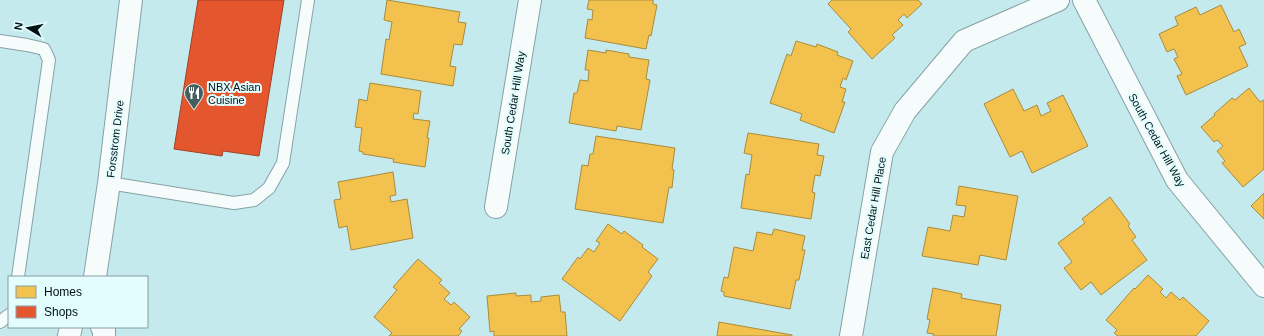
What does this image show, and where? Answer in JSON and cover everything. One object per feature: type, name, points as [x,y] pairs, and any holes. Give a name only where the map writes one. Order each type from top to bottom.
[{"type":"street","name":"Forsstrom Drive","points":[[95,276],[109,183],[131,0]]},
{"type":"street","name":"South Cedar Hill Way","points":[[496,207],[530,0]]},
{"type":"street","name":"East Cedar Hill Place","points":[[850,336],[882,152],[905,111],[964,41],[1058,0]]},
{"type":"street","name":"South Cedar Hill Way","points":[[1084,0],[1177,180],[1264,286]]},
{"type":"lane","points":[[109,183],[234,203],[254,200],[269,188],[283,163],[308,0]]},
{"type":"lane","points":[[0,41],[44,49],[49,60],[18,276]]},
{"type":"lane","points":[[0,322],[8,316]]},
{"type":"building: Homes","points":[[387,0],[460,12],[458,22],[466,23],[462,45],[454,44],[450,66],[456,67],[453,86],[381,74],[386,39],[389,40],[392,22],[384,20]]},
{"type":"building: Homes","points":[[589,0],[653,0],[653,4],[657,5],[651,36],[649,35],[646,49],[585,38],[588,19],[592,20],[593,10],[587,9]]},
{"type":"building: Homes","points":[[832,0],[918,0],[922,4],[907,18],[904,14],[898,20],[903,25],[892,35],[895,38],[872,59],[848,32],[851,29],[828,4]]},
{"type":"building: Homes","points":[[1221,5],[1234,32],[1239,29],[1246,44],[1239,47],[1248,66],[1186,95],[1177,76],[1182,74],[1174,59],[1178,57],[1174,49],[1167,52],[1159,34],[1178,25],[1175,17],[1196,7],[1200,15]]},
{"type":"building: Homes","points":[[796,41],[816,47],[817,44],[838,52],[837,55],[853,61],[846,80],[843,78],[840,87],[846,89],[842,102],[845,102],[834,133],[800,120],[802,114],[770,103],[787,54],[791,56]]},
{"type":"building: Homes","points":[[588,50],[606,53],[606,50],[629,54],[629,57],[649,60],[646,79],[650,80],[641,130],[617,126],[616,131],[569,123],[574,93],[577,93],[580,80],[588,81],[589,70],[585,70]]},
{"type":"building: Homes","points":[[370,83],[421,91],[418,114],[414,113],[413,119],[430,121],[425,167],[393,162],[394,159],[363,154],[363,152],[359,151],[362,128],[355,127],[359,99],[367,101]]},
{"type":"building: Homes","points":[[1249,88],[1260,102],[1264,100],[1264,169],[1243,187],[1222,163],[1225,161],[1217,151],[1223,146],[1217,140],[1214,142],[1201,127],[1232,98],[1235,100]]},
{"type":"building: Homes","points":[[1013,89],[1024,111],[1037,105],[1041,116],[1051,111],[1047,103],[1063,95],[1088,146],[1032,173],[1022,151],[1010,157],[984,104]]},
{"type":"building: Homes","points":[[748,133],[819,144],[817,155],[824,156],[820,176],[815,175],[812,192],[815,193],[811,219],[741,208],[746,174],[749,175],[752,155],[744,153]]},
{"type":"building: Homes","points":[[596,136],[675,148],[672,169],[674,170],[672,188],[669,187],[663,223],[575,209],[582,165],[588,166],[590,154],[593,154]]},
{"type":"building: Homes","points":[[393,172],[396,195],[390,196],[391,202],[407,199],[413,238],[351,250],[347,226],[339,228],[334,200],[341,199],[338,182]]},
{"type":"building: Homes","points":[[959,186],[1018,196],[1006,260],[980,255],[978,265],[922,256],[928,227],[950,231],[953,215],[964,217],[966,206],[956,205]]},
{"type":"building: Homes","points":[[1264,193],[1264,219],[1251,206]]},
{"type":"building: Homes","points":[[1110,197],[1130,224],[1128,226],[1136,237],[1132,240],[1147,260],[1101,295],[1091,282],[1081,290],[1064,268],[1072,262],[1058,243],[1085,223],[1082,219]]},
{"type":"building: Homes","points":[[608,224],[622,234],[624,231],[643,245],[642,247],[658,259],[648,272],[652,276],[620,321],[562,279],[578,257],[580,259],[588,248],[594,252],[600,243],[596,241]]},
{"type":"building: Homes","points":[[774,229],[805,236],[802,250],[805,250],[799,280],[796,280],[790,309],[724,296],[724,292],[721,291],[724,277],[728,278],[734,247],[753,251],[757,232],[772,235]]},
{"type":"building: Homes","points":[[418,259],[442,280],[439,283],[450,293],[444,299],[451,305],[454,302],[470,317],[459,329],[462,331],[458,336],[389,336],[392,333],[374,317],[397,290],[393,287]]},
{"type":"building: Homes","points":[[1148,275],[1163,289],[1160,292],[1166,298],[1171,292],[1180,300],[1183,297],[1209,321],[1196,336],[1118,336],[1114,333],[1117,330],[1106,320],[1134,288],[1135,289]]},
{"type":"building: Homes","points":[[933,288],[962,294],[961,298],[1001,305],[996,336],[933,336],[934,334],[927,333],[930,320],[927,319]]},
{"type":"building: Homes","points":[[516,293],[516,296],[531,295],[531,302],[541,301],[541,297],[559,295],[561,312],[565,312],[567,336],[494,336],[494,331],[490,332],[487,296]]},
{"type":"building: Homes","points":[[719,322],[792,335],[792,336],[717,336]]},
{"type":"building: Shops","points":[[198,0],[284,0],[259,156],[223,151],[222,156],[174,149]]},
{"type":"place","name":"NBX Asian Cuisine","points":[[194,110]]}]
